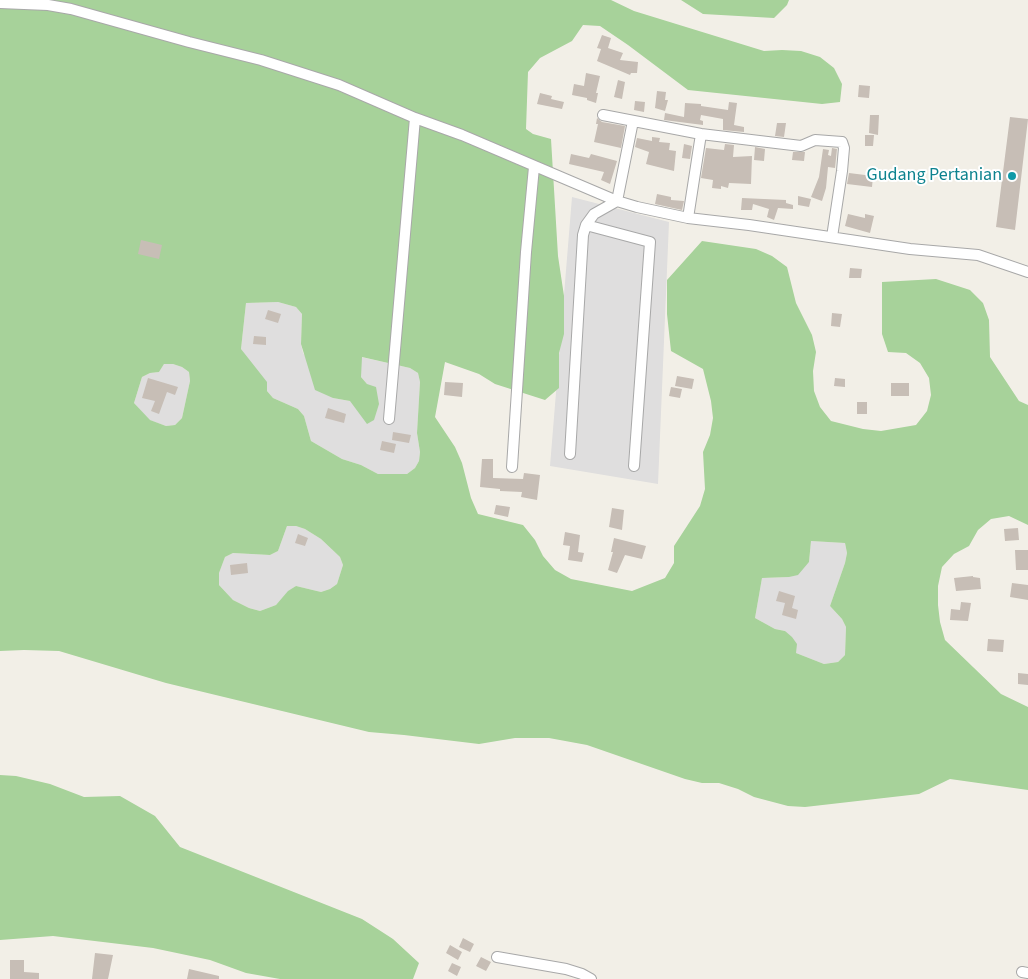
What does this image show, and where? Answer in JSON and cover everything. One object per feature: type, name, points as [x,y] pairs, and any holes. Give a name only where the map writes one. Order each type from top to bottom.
[{"type":"street","points":[[0,3],[48,5],[71,9],[261,60],[340,85],[617,201],[637,207],[688,218],[910,249],[978,255],[1028,272]]},
{"type":"street","points":[[603,115],[700,134],[801,146],[815,140],[843,144],[842,171],[832,237]]},
{"type":"street","points":[[389,419],[415,118]]},
{"type":"street","points":[[570,454],[583,235],[586,225],[594,214],[617,201],[633,121]]},
{"type":"street","points":[[688,218],[700,134]]},
{"type":"street","points":[[512,467],[526,252],[534,166]]},
{"type":"street","points":[[586,225],[650,242],[634,466]]},
{"type":"street","points":[[497,957],[566,968],[591,979]]},
{"type":"shaded area","points":[[572,197],[669,222],[658,484],[550,466]]},
{"type":"shaded area","points":[[278,302],[296,307],[302,314],[301,344],[303,353],[333,398],[350,401],[367,384],[361,377],[361,357],[410,368],[418,373],[420,382],[417,433],[420,452],[419,461],[415,468],[407,474],[378,474],[361,465],[342,459],[311,441],[304,416],[298,409],[273,398],[267,391],[241,349],[246,303]]},
{"type":"shaded area","points":[[164,364],[182,367],[189,372],[190,381],[182,418],[175,425],[166,426],[149,420],[134,403],[142,377],[150,373],[159,372]]},
{"type":"shaded area","points":[[287,526],[305,529],[321,539],[340,557],[343,565],[337,584],[321,592],[296,586],[276,605],[260,611],[233,600],[219,585],[219,573],[225,557],[233,553],[270,555],[278,551]]},
{"type":"shaded area","points":[[811,541],[845,543],[847,553],[845,563],[830,606],[842,619],[846,627],[845,655],[838,662],[824,664],[796,653],[785,631],[775,629],[755,618],[762,578],[789,577],[809,562]]},
{"type":"green space","points":[[0,0],[611,0],[634,11],[764,51],[801,51],[820,57],[834,68],[842,84],[840,102],[822,104],[688,90],[600,26],[583,25],[572,41],[540,58],[528,72],[526,129],[533,134],[551,139],[558,256],[564,296],[564,334],[559,353],[559,388],[545,400],[495,384],[479,374],[445,362],[435,417],[455,447],[478,514],[523,525],[535,540],[543,556],[555,570],[571,579],[632,591],[665,578],[674,563],[674,546],[700,506],[705,489],[703,452],[710,435],[713,418],[711,401],[703,369],[671,351],[667,314],[667,280],[702,241],[756,249],[772,256],[787,267],[796,303],[812,335],[816,352],[813,371],[814,391],[820,407],[831,421],[863,429],[881,431],[916,425],[927,411],[931,395],[929,378],[920,363],[906,353],[888,352],[882,334],[882,282],[936,279],[970,290],[983,303],[989,320],[990,357],[1019,401],[1028,405],[1028,525],[1009,516],[991,519],[978,530],[969,546],[954,554],[942,567],[938,586],[938,605],[945,640],[1001,694],[1028,707],[1028,790],[950,779],[919,794],[805,807],[788,806],[754,797],[719,783],[702,783],[685,779],[587,745],[549,738],[515,738],[479,744],[369,732],[166,683],[59,651],[0,651]],"holes":[[[278,302],[296,307],[302,314],[301,344],[315,390],[333,398],[350,401],[367,424],[374,420],[379,404],[376,387],[367,384],[361,377],[362,357],[410,368],[418,373],[420,382],[417,433],[420,452],[419,461],[415,468],[407,474],[378,474],[361,465],[342,459],[311,441],[304,416],[298,409],[273,398],[267,391],[267,382],[241,349],[246,303]],[[164,364],[173,364],[189,372],[190,381],[182,418],[175,425],[166,426],[150,420],[134,403],[142,377],[150,373],[159,372]],[[287,526],[305,529],[321,539],[340,557],[343,565],[337,584],[321,592],[296,586],[288,591],[276,605],[260,611],[233,600],[219,585],[219,573],[225,557],[233,553],[270,555],[278,551]],[[811,541],[845,543],[847,553],[845,563],[830,606],[842,619],[846,627],[845,655],[838,662],[824,664],[796,653],[797,644],[785,631],[775,629],[755,618],[762,578],[798,575],[809,562]]]},
{"type":"green space","points":[[681,0],[789,0],[787,5],[774,18],[703,14]]},
{"type":"green space","points":[[0,775],[16,776],[50,784],[84,797],[120,796],[155,816],[180,847],[362,919],[393,939],[419,963],[413,979],[280,979],[246,973],[210,960],[153,948],[53,936],[0,940]]},
{"type":"building","points":[[602,35],[611,38],[608,48],[623,53],[620,60],[638,62],[637,73],[631,73],[630,75],[597,61],[601,49],[597,48]]},
{"type":"building","points":[[586,73],[600,76],[596,103],[587,100],[587,98],[572,95],[574,84],[584,86]]},
{"type":"building","points":[[618,80],[625,82],[622,99],[614,97]]},
{"type":"building","points":[[859,85],[870,86],[869,98],[858,97]]},
{"type":"building","points":[[657,91],[666,92],[665,100],[668,100],[665,111],[655,108]]},
{"type":"building","points":[[540,93],[552,96],[551,99],[564,102],[562,109],[537,104]]},
{"type":"building","points":[[635,101],[645,102],[644,112],[634,110]]},
{"type":"building","points":[[729,102],[737,103],[734,125],[744,127],[744,132],[723,130],[723,119],[701,115],[700,120],[703,121],[703,125],[664,120],[665,113],[684,117],[685,103],[701,104],[701,106],[728,110]]},
{"type":"building","points":[[870,115],[879,115],[878,135],[869,133]]},
{"type":"building","name":"Gudang Pertanian","points":[[1010,117],[1028,119],[1015,230],[996,227]]},
{"type":"building","points":[[597,118],[602,122],[625,126],[621,148],[594,142],[598,124],[596,124]]},
{"type":"building","points":[[777,123],[786,123],[784,137],[775,136]]},
{"type":"building","points":[[865,135],[874,135],[873,146],[865,146]]},
{"type":"building","points":[[652,137],[660,138],[659,142],[670,143],[669,150],[676,151],[674,171],[646,164],[649,152],[635,147],[637,138],[652,141]]},
{"type":"building","points":[[684,144],[692,146],[690,159],[682,158]]},
{"type":"building","points":[[725,144],[734,145],[733,157],[752,156],[751,184],[729,183],[728,188],[721,186],[721,189],[712,188],[713,180],[701,178],[706,148],[724,150]]},
{"type":"building","points":[[755,147],[765,149],[764,161],[754,160]]},
{"type":"building","points":[[832,148],[837,149],[835,168],[828,167],[826,188],[822,201],[811,197],[819,177],[823,149],[829,150],[828,155],[831,156]]},
{"type":"building","points":[[793,152],[805,152],[804,161],[792,160]]},
{"type":"building","points":[[571,154],[589,158],[591,154],[617,161],[610,184],[601,180],[604,172],[569,164]]},
{"type":"building","points":[[849,173],[873,176],[872,187],[847,184]]},
{"type":"building","points":[[657,194],[671,197],[671,200],[684,201],[682,210],[655,204]]},
{"type":"building","points":[[798,196],[811,199],[809,207],[798,205]]},
{"type":"building","points":[[742,198],[786,200],[786,203],[793,205],[793,209],[778,208],[774,220],[767,217],[769,209],[753,204],[752,210],[741,210]]},
{"type":"building","points":[[848,214],[865,218],[865,214],[874,216],[870,233],[845,226]]},
{"type":"building","points":[[141,240],[162,245],[159,259],[138,254]]},
{"type":"building","points":[[850,268],[862,269],[861,278],[849,278]]},
{"type":"building","points":[[268,310],[281,314],[278,323],[265,319]]},
{"type":"building","points":[[832,313],[842,314],[840,327],[831,326]]},
{"type":"building","points":[[254,336],[266,337],[266,345],[253,344]]},
{"type":"building","points":[[677,376],[694,379],[692,389],[675,386]]},
{"type":"building","points":[[148,378],[178,387],[175,395],[167,392],[159,414],[151,411],[155,401],[142,398]]},
{"type":"building","points":[[835,378],[845,379],[845,387],[834,386]]},
{"type":"building","points":[[445,382],[463,383],[462,397],[444,395]]},
{"type":"building","points":[[891,383],[909,383],[909,396],[891,396]]},
{"type":"building","points":[[671,387],[682,389],[680,398],[669,396]]},
{"type":"building","points":[[857,402],[867,402],[867,414],[857,414]]},
{"type":"building","points":[[328,408],[346,414],[344,423],[325,418]]},
{"type":"building","points":[[393,432],[411,435],[409,443],[392,440]]},
{"type":"building","points":[[382,441],[396,444],[394,453],[380,450]]},
{"type":"building","points":[[482,459],[493,459],[493,478],[523,479],[524,473],[540,475],[537,500],[521,497],[522,492],[500,491],[500,489],[480,487]]},
{"type":"building","points":[[496,505],[510,507],[508,517],[494,514]]},
{"type":"building","points":[[612,508],[624,510],[622,530],[609,527]]},
{"type":"building","points":[[1018,528],[1019,540],[1005,541],[1004,529]]},
{"type":"building","points":[[565,532],[580,535],[578,552],[584,553],[582,562],[568,560],[570,546],[563,545]]},
{"type":"building","points":[[298,534],[308,538],[305,546],[295,543]]},
{"type":"building","points":[[614,538],[646,546],[642,559],[625,555],[617,573],[608,570],[613,552],[611,552]]},
{"type":"building","points":[[1015,550],[1028,550],[1028,570],[1016,570]]},
{"type":"building","points":[[247,563],[248,573],[231,575],[230,565]]},
{"type":"building","points":[[973,576],[980,578],[981,589],[956,591],[954,578]]},
{"type":"building","points":[[1012,583],[1028,585],[1028,600],[1010,597]]},
{"type":"building","points":[[779,591],[795,596],[792,608],[798,610],[796,619],[782,615],[785,603],[776,601]]},
{"type":"building","points":[[961,602],[971,603],[968,621],[950,620],[951,609],[960,610]]},
{"type":"building","points":[[988,639],[1004,640],[1003,652],[987,651]]},
{"type":"building","points":[[1018,673],[1028,674],[1028,685],[1018,684]]},
{"type":"building","points":[[463,938],[474,944],[470,952],[459,947]]},
{"type":"building","points":[[450,945],[462,952],[458,960],[446,953]]},
{"type":"building","points":[[95,953],[113,955],[108,979],[92,979]]},
{"type":"building","points":[[481,957],[491,962],[486,971],[476,966]]},
{"type":"building","points":[[10,960],[24,960],[24,972],[39,973],[39,979],[10,979]]},
{"type":"building","points":[[452,963],[461,967],[457,976],[448,971]]},
{"type":"building","points":[[189,969],[219,976],[219,979],[187,979]]},
{"type":"place","name":"Gudang Pertanian","points":[[1012,176]]}]
